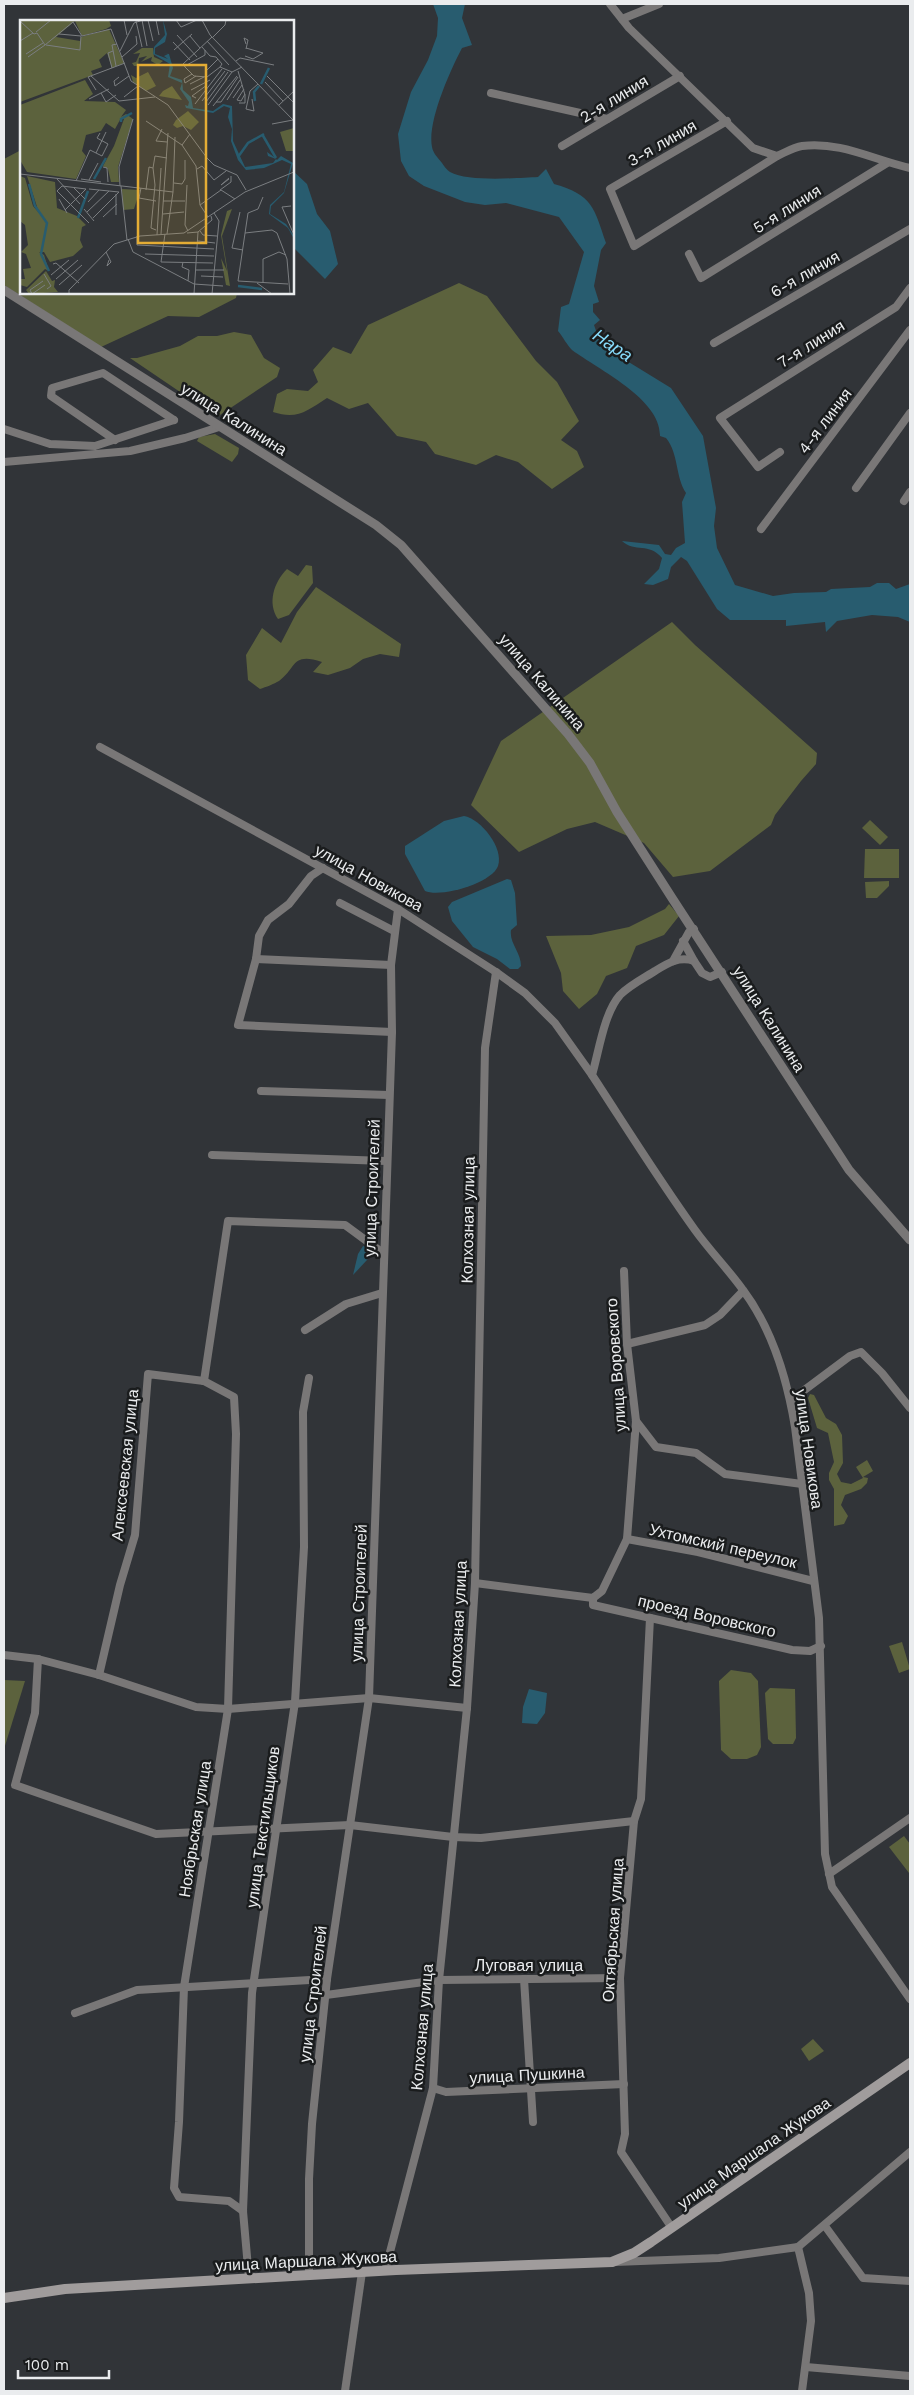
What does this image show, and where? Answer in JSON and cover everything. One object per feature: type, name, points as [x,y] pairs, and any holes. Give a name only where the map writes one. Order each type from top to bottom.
[{"type":"main road","name":"улица Маршала Жукова","points":[[4,2298],[65,2288],[362,2272],[612,2262],[634,2253],[672,2228],[910,2063]]},
{"type":"street","points":[[610,4],[622,19],[753,148],[777,156],[801,146],[850,149],[887,163],[910,168]]},
{"type":"street","points":[[622,19],[659,4]]},
{"type":"street","name":"2-я линия","points":[[562,146],[680,76]]},
{"type":"street","points":[[491,93],[607,119]]},
{"type":"street","name":"3-я линия","points":[[727,121],[610,189],[634,246],[777,156]]},
{"type":"street","name":"5-я линия","points":[[689,254],[702,278],[887,163]]},
{"type":"street","name":"6-я линия","points":[[714,343],[910,229]]},
{"type":"street","name":"7-я линия","points":[[780,452],[758,467],[720,418],[896,307],[910,288]]},
{"type":"street","name":"улица Калинина","points":[[4,290],[376,525],[411,555],[568,734],[590,763],[617,812],[849,1170],[910,1240]]},
{"type":"street","name":"4-я линия","points":[[761,529],[910,330]]},
{"type":"street","points":[[4,429],[50,444],[95,446],[117,439],[174,420],[103,373],[52,388],[51,396],[117,439],[130,451]]},
{"type":"street","points":[[856,488],[910,413]]},
{"type":"street","points":[[4,462],[130,451],[185,438],[219,427]]},
{"type":"street","points":[[904,501],[910,492]]},
{"type":"street","name":"улица Новикова","points":[[100,748],[398,909],[496,972],[525,993],[555,1023],[592,1074],[695,1231],[743,1291],[765,1325],[777,1352],[791,1400],[819,1618],[825,1854],[832,1887],[910,1999]]},
{"type":"street","points":[[323,868],[311,876],[289,904],[268,920],[259,936],[256,959],[238,1025],[392,1032]]},
{"type":"street","points":[[340,903],[394,932]]},
{"type":"street","name":"улица Строителей","points":[[309,2275],[309,2179],[312,2124],[328,1978],[369,1698],[386,1161],[392,1032],[391,965],[398,909]]},
{"type":"street","points":[[673,960],[689,932],[694,929]]},
{"type":"street","points":[[683,941],[702,973],[710,977],[722,972]]},
{"type":"street","points":[[256,959],[391,965]]},
{"type":"street","points":[[592,1074],[612,1007],[621,994],[673,960],[694,960]]},
{"type":"street","name":"Колхозная улица","points":[[385,2271],[433,2088],[439,1980],[467,1708],[475,1583],[485,1048],[496,972]]},
{"type":"street","points":[[261,1091],[389,1095]]},
{"type":"street","points":[[212,1155],[386,1161]]},
{"type":"street","points":[[204,1381],[228,1221],[345,1225],[383,1253]]},
{"type":"street","name":"улица Воровского","points":[[593,1598],[602,1591],[627,1539],[636,1421],[627,1344],[624,1270]]},
{"type":"street","points":[[627,1344],[704,1325],[720,1315],[743,1291]]},
{"type":"street","points":[[306,1330],[346,1304],[382,1293]]},
{"type":"street","points":[[791,1400],[850,1356],[861,1352],[882,1373],[910,1408]]},
{"type":"street","name":"Алексеевская улица","points":[[99,1675],[120,1584],[135,1535],[148,1374],[204,1381]]},
{"type":"street","name":"улица Текстильщиков","points":[[248,2279],[242,2210],[254,1983],[295,1702],[304,1547],[303,1412],[309,1378]]},
{"type":"street","name":"Ноябрьская улица","points":[[204,1381],[234,1397],[236,1434],[228,1709],[184,1987],[179,2122],[174,2188],[179,2197],[229,2202],[242,2210]]},
{"type":"street","points":[[636,1421],[656,1447],[696,1453],[725,1474],[802,1484]]},
{"type":"street","name":"Ухтомский переулок","points":[[627,1539],[698,1552],[813,1581]]},
{"type":"street","points":[[475,1583],[593,1598]]},
{"type":"street","name":"проезд Воровского","points":[[593,1598],[593,1605],[736,1635],[792,1650],[810,1651],[820,1646]]},
{"type":"street","name":"Октябрьская улица","points":[[650,1618],[641,1799],[634,1821],[620,1978],[625,2134],[621,2152],[672,2228]]},
{"type":"street","points":[[4,1655],[38,1659],[99,1675],[196,1707],[228,1709],[295,1702],[369,1698],[467,1708]]},
{"type":"street","points":[[38,1659],[35,1713],[14,1785],[156,1834],[208,1830],[350,1825],[453,1837],[480,1838],[634,1821]]},
{"type":"street","points":[[829,1874],[910,1818]]},
{"type":"street","points":[[75,2013],[137,1990],[328,1978]]},
{"type":"street","name":"Луговая улица","points":[[326,1995],[439,1980],[620,1978]]},
{"type":"street","points":[[524,1979],[533,2122]]},
{"type":"street","name":"улица Пушкина","points":[[433,2088],[446,2092],[624,2084]]},
{"type":"street","name":"улица Маршала Жукова","points":[[612,2262],[719,2258],[798,2247],[910,2152]]},
{"type":"street","points":[[825,2226],[863,2278],[910,2281]]},
{"type":"street","points":[[798,2247],[809,2293],[810,2321],[802,2391]]},
{"type":"street","points":[[344,2391],[362,2272]]},
{"type":"street","points":[[806,2367],[910,2376]]},
{"type":"green space","points":[[20,151],[20,294],[237,294],[236,298],[199,317],[168,316],[101,347],[4,285],[4,159]]},
{"type":"green space","points":[[459,283],[487,296],[536,361],[557,382],[579,421],[561,440],[577,451],[584,467],[552,489],[518,462],[496,455],[476,465],[435,454],[426,442],[397,436],[368,403],[349,409],[327,398],[302,413],[295,415],[273,412],[277,394],[287,389],[308,391],[318,382],[313,370],[333,347],[351,354],[368,325]]},
{"type":"green space","points":[[234,332],[251,335],[264,358],[280,368],[277,377],[217,417],[130,358],[137,358],[180,346],[198,336],[217,336]]},
{"type":"green space","points":[[215,434],[239,448],[238,454],[232,462],[197,441],[199,437]]},
{"type":"green space","points":[[306,565],[312,566],[313,583],[289,615],[278,619],[273,606],[273,593],[282,574],[287,569],[298,576]]},
{"type":"green space","points":[[316,587],[401,644],[399,657],[380,654],[363,659],[350,668],[328,675],[313,672],[322,662],[312,659],[300,660],[279,681],[260,689],[248,680],[246,655],[262,628],[281,643],[297,612]]},
{"type":"green space","points":[[672,622],[695,645],[817,753],[816,764],[775,815],[771,825],[710,871],[673,877],[644,843],[595,822],[567,829],[519,852],[471,805],[501,741]]},
{"type":"green space","points":[[870,820],[888,837],[880,845],[862,828]]},
{"type":"green space","points":[[865,849],[899,849],[899,878],[864,878]]},
{"type":"green space","points":[[889,881],[889,886],[877,898],[866,898],[865,882]]},
{"type":"green space","points":[[669,904],[679,916],[664,935],[636,946],[627,968],[606,976],[597,994],[579,1009],[563,991],[561,973],[546,936],[591,935],[629,927],[665,909]]},
{"type":"green space","points":[[810,1394],[814,1395],[826,1418],[836,1424],[842,1435],[843,1463],[837,1474],[841,1482],[851,1484],[863,1478],[856,1467],[867,1460],[873,1471],[863,1477],[868,1478],[867,1483],[861,1489],[845,1495],[841,1505],[848,1516],[844,1524],[834,1526],[834,1489],[829,1480],[829,1473],[834,1462],[828,1433],[817,1428],[808,1398]]},
{"type":"green space","points":[[902,1642],[910,1669],[899,1673],[889,1646]]},
{"type":"green space","points":[[731,1670],[751,1673],[758,1681],[761,1747],[757,1755],[747,1759],[731,1759],[721,1750],[719,1681]]},
{"type":"green space","points":[[4,1680],[25,1681],[4,1749]]},
{"type":"green space","points":[[770,1688],[795,1689],[796,1738],[793,1744],[773,1744],[768,1739],[765,1693]]},
{"type":"green space","points":[[904,1836],[910,1844],[909,1873],[889,1847]]},
{"type":"green space","points":[[813,2039],[824,2051],[809,2061],[801,2049]]},
{"type":"water","points":[[433,4],[465,4],[462,18],[472,45],[462,48],[441,97],[431,137],[433,151],[450,172],[468,177],[492,179],[538,177],[546,169],[554,184],[577,193],[584,198],[595,212],[606,243],[601,250],[594,286],[599,302],[593,304],[593,312],[600,320],[594,325],[601,345],[671,388],[703,436],[716,508],[714,526],[717,548],[735,585],[773,596],[826,592],[831,589],[870,587],[877,583],[889,583],[896,589],[910,584],[910,622],[898,617],[872,615],[837,621],[826,632],[825,622],[786,626],[786,620],[730,620],[717,609],[687,561],[681,557],[671,567],[668,579],[653,585],[644,584],[659,569],[662,558],[652,550],[627,545],[622,541],[659,545],[665,554],[671,555],[676,548],[685,543],[682,502],[686,493],[670,444],[666,438],[660,436],[658,423],[650,410],[640,398],[612,376],[572,350],[558,331],[561,307],[569,304],[584,252],[559,217],[506,203],[485,205],[465,202],[424,186],[409,176],[401,161],[398,134],[411,92],[428,60],[437,36],[438,18]]},
{"type":"water","points":[[294,172],[307,184],[317,214],[330,231],[338,264],[325,279],[294,248]]},
{"type":"water","points":[[464,816],[471,818],[490,835],[498,851],[498,866],[486,878],[465,888],[432,893],[425,891],[405,854],[405,846],[444,821]]},
{"type":"water","points":[[507,879],[511,880],[515,893],[517,925],[511,930],[511,935],[519,956],[521,966],[518,969],[510,969],[497,959],[473,947],[452,921],[448,907],[452,902]]},
{"type":"water","points":[[363,1246],[367,1247],[371,1252],[367,1260],[353,1275],[358,1254]]},
{"type":"water","points":[[529,1689],[547,1693],[545,1713],[537,1724],[522,1723],[523,1707]]},
{"type":"water label","name":"Нара","points":[[613,345]]}]
